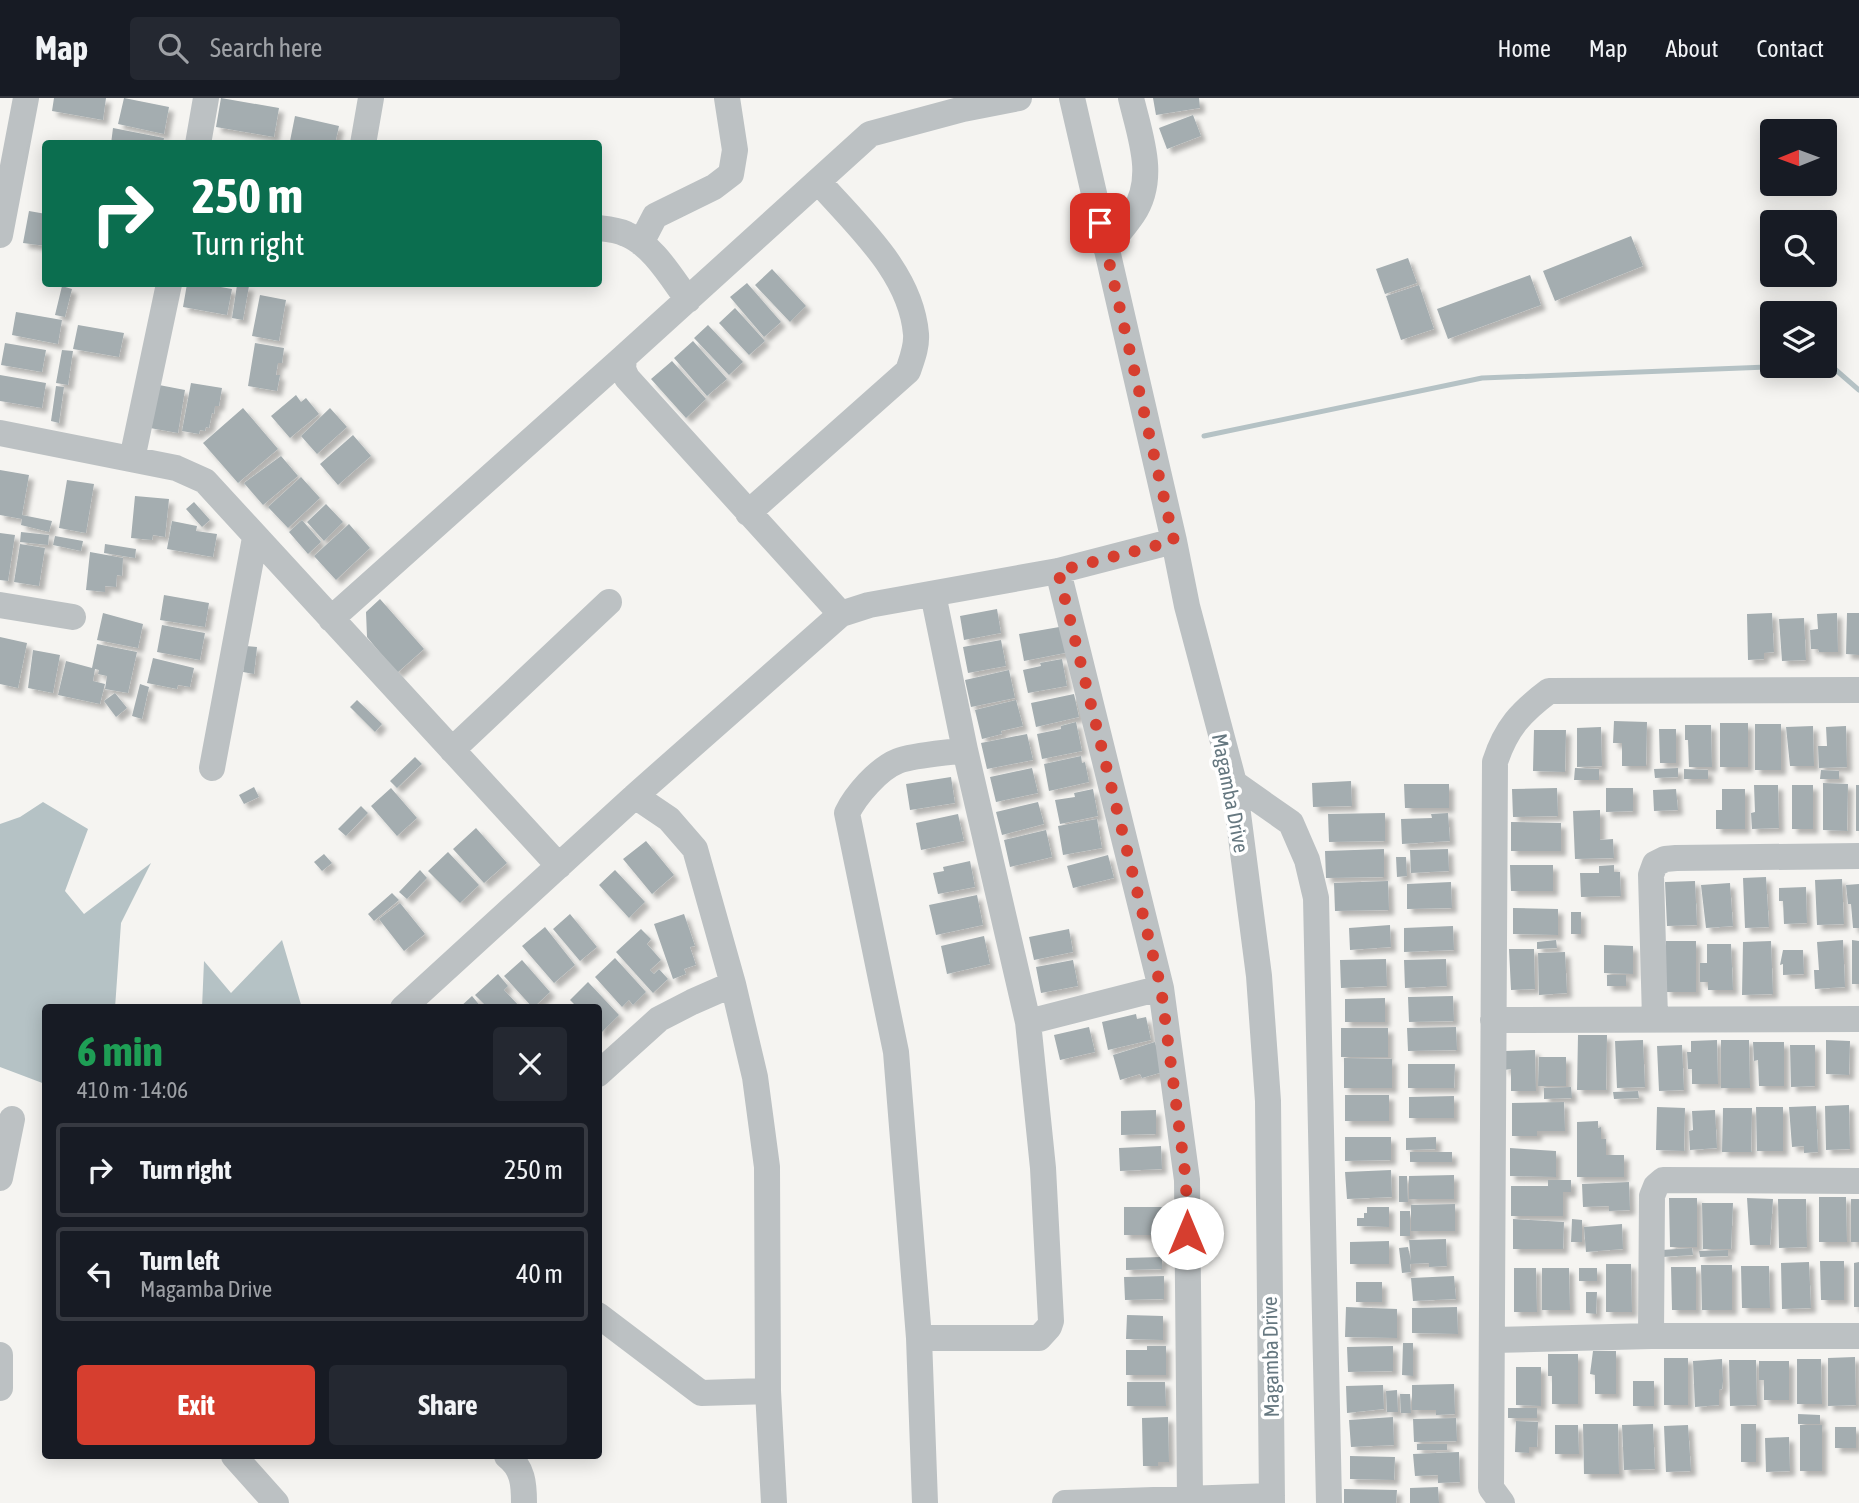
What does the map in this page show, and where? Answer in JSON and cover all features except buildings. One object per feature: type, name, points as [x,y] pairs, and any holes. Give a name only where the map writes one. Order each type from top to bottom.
[{"type":"street","points":[[0,235],[26,98]]},
{"type":"street","points":[[204,140],[206,98]]},
{"type":"street","points":[[364,140],[372,98]]},
{"type":"street","points":[[641,243],[655,216],[714,187],[731,174],[735,150],[727,98]]},
{"type":"street","points":[[331,620],[870,134],[962,104],[1019,98]]},
{"type":"street","name":"Magamba Drive","points":[[1072,98],[1174,541],[1186,606],[1234,783],[1259,976],[1268,1101],[1272,1500]]},
{"type":"street","points":[[1106,248],[1135,212],[1147,169],[1131,98]]},
{"type":"street","points":[[748,513],[908,371],[914,353],[916,334],[906,295],[887,260],[818,181]]},
{"type":"street","points":[[602,229],[626,233],[641,243],[654,255],[688,300]]},
{"type":"street","points":[[132,458],[168,287]]},
{"type":"street","points":[[624,357],[623,369],[627,378],[841,614]]},
{"type":"street","points":[[0,433],[176,468],[205,481],[559,866]]},
{"type":"street","points":[[212,768],[255,538]]},
{"type":"street","points":[[407,1004],[635,796],[841,614],[869,605],[1058,571],[1174,541]]},
{"type":"street","points":[[1058,571],[1161,988],[1186,1180],[1190,1498]]},
{"type":"street","points":[[919,1338],[1039,1338],[1049,1327],[1052,1313],[1043,1168],[1028,1022],[965,750],[933,594]]},
{"type":"street","points":[[452,750],[610,602]]},
{"type":"street","points":[[0,605],[74,617]]},
{"type":"street","points":[[1503,1503],[1491,1488],[1495,762],[1501,741],[1528,706],[1549,691],[1859,690]]},
{"type":"street","points":[[925,1503],[919,1338],[896,1052],[847,813],[854,798],[866,785],[897,761],[965,750]]},
{"type":"street","points":[[1234,783],[1291,824],[1307,860],[1316,898],[1329,1503]]},
{"type":"street","points":[[635,796],[669,819],[695,849],[733,984],[755,1077],[766,1167],[768,1391],[774,1503]]},
{"type":"street","points":[[1655,1018],[1651,875],[1655,864],[1675,858],[1859,856]]},
{"type":"street","points":[[602,1070],[659,1019],[733,984]]},
{"type":"street","points":[[1028,1022],[1161,988]]},
{"type":"street","points":[[1493,1020],[1859,1019]]},
{"type":"street","points":[[0,1178],[12,1119]]},
{"type":"street","points":[[1651,1336],[1652,1196],[1656,1186],[1663,1180],[1859,1181]]},
{"type":"street","points":[[602,1318],[701,1393],[768,1391]]},
{"type":"street","points":[[1493,1340],[1651,1336],[1859,1336]]},
{"type":"street","points":[[0,1355],[0,1388]]},
{"type":"street","points":[[237,1459],[276,1503]]},
{"type":"street","points":[[511,1459],[517,1464],[523,1477],[524,1503]]},
{"type":"street","points":[[1065,1503],[1190,1498],[1272,1500]]},
{"type":"shaded area","points":[[43,802],[88,829],[65,891],[84,914],[151,863],[121,923],[115,1004],[42,1004],[42,1083],[0,1067],[0,824],[20,817]]},
{"type":"shaded area","points":[[282,940],[301,1004],[202,1004],[204,961],[231,993]]},
{"type":"waterway","points":[[1204,436],[1482,378],[1760,367]]},
{"type":"waterway","points":[[1837,371],[1859,390]]},
{"type":"route","points":[[1100,223],[1174,541],[1058,571],[1161,988],[1186,1180],[1187,1233]]}]
